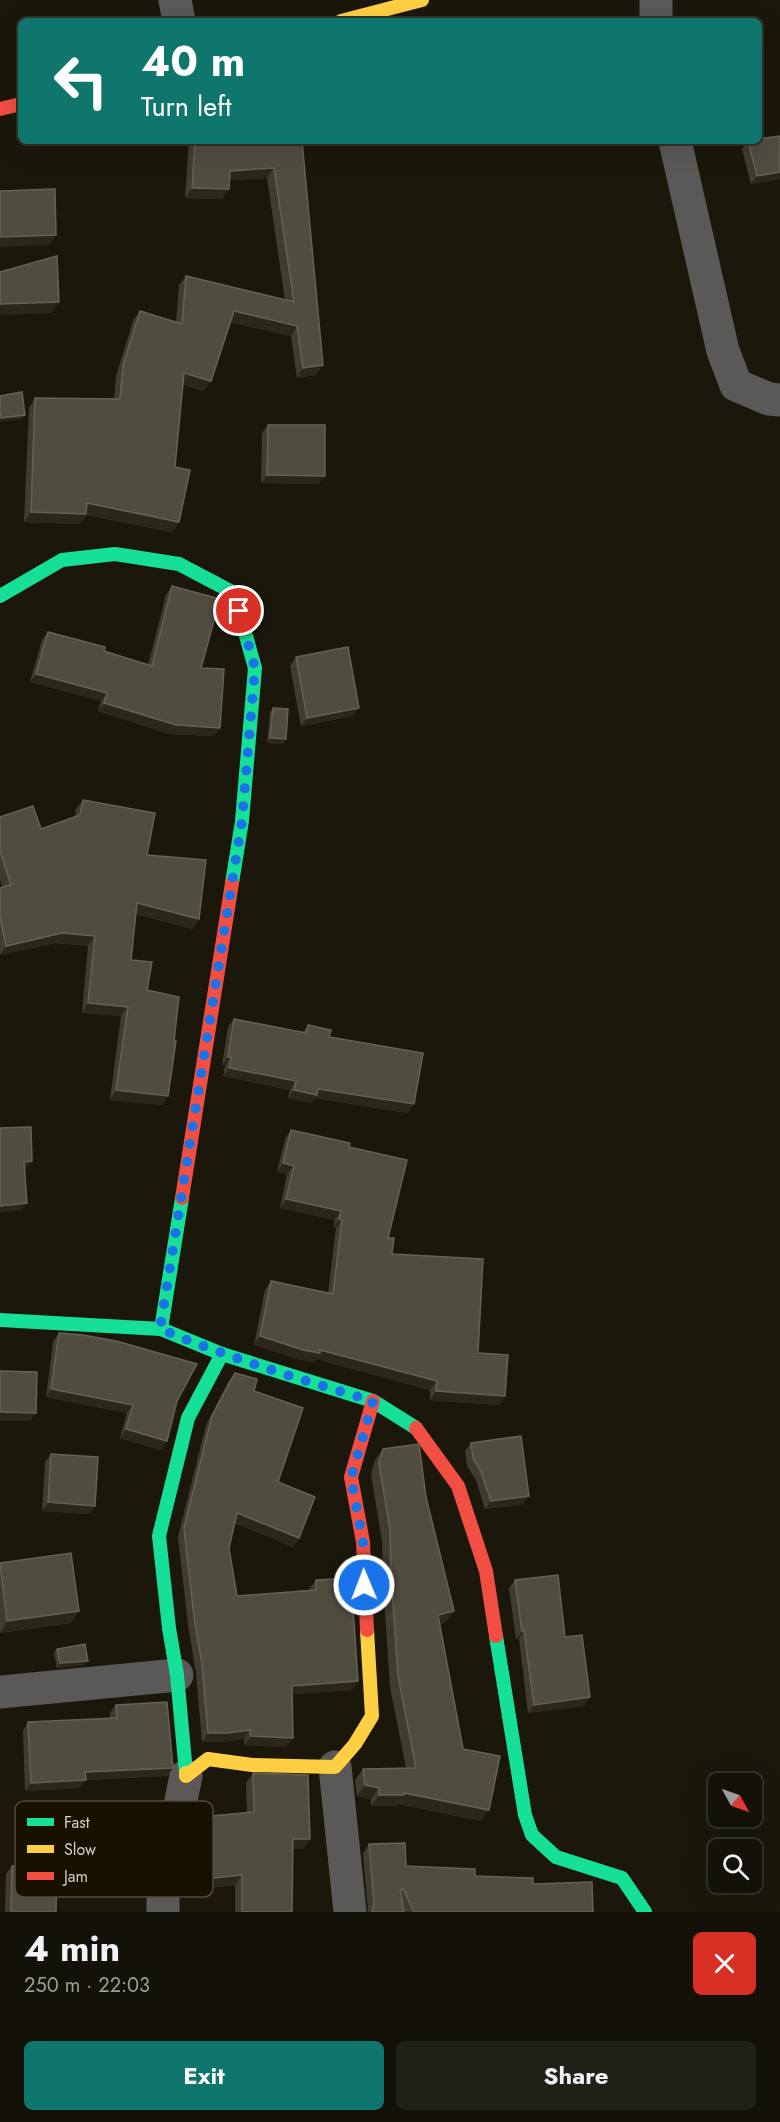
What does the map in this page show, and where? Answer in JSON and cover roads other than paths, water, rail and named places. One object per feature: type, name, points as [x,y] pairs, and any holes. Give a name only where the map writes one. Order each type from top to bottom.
[{"type":"street","points":[[175,0],[178,18]]},
{"type":"street","points":[[353,18],[422,0]]},
{"type":"street","points":[[656,0],[656,18]]},
{"type":"street","points":[[0,109],[18,105]]},
{"type":"street","points":[[676,144],[723,351],[736,385],[769,399],[780,400]]},
{"type":"street","points":[[0,596],[62,560],[115,554],[179,564],[234,593],[255,668],[242,821],[160,1329]]},
{"type":"street","points":[[0,1320],[160,1329],[222,1354],[373,1401],[417,1429],[458,1486],[486,1571],[525,1815],[532,1835],[556,1857],[622,1878],[645,1912]]},
{"type":"street","points":[[181,1801],[186,1776],[177,1675],[169,1628],[159,1536],[188,1418],[222,1354]]},
{"type":"street","points":[[350,1912],[335,1767],[355,1744],[372,1716],[363,1542],[351,1478],[373,1401]]},
{"type":"street","points":[[0,1692],[177,1675]]},
{"type":"street","points":[[186,1776],[208,1759],[252,1765],[335,1767]]}]
